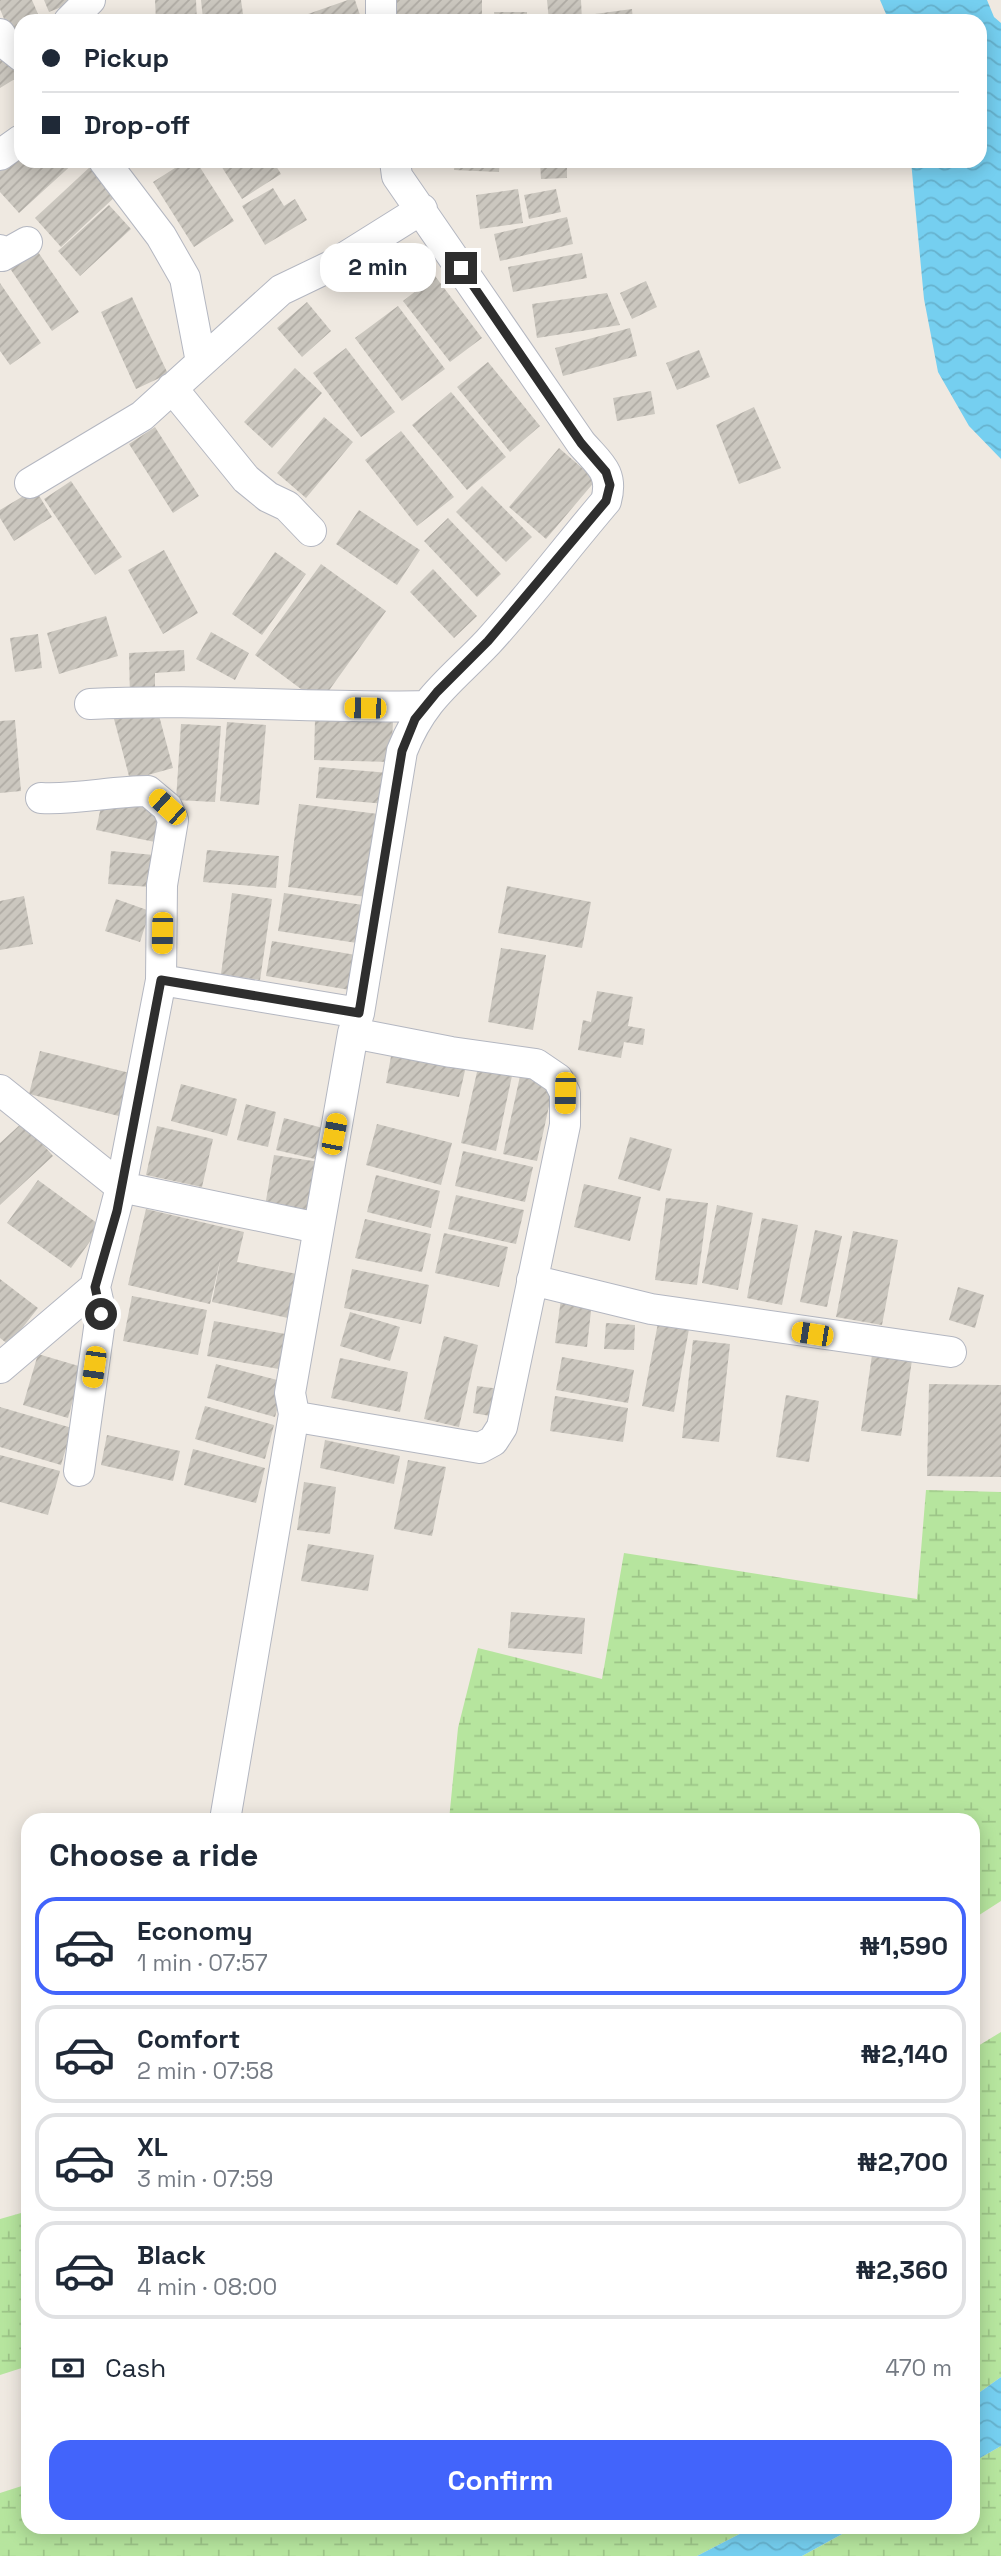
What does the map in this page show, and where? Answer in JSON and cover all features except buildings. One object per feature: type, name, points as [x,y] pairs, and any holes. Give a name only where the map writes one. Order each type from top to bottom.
[{"type":"street","points":[[76,14],[90,0]]},
{"type":"street","points":[[109,168],[161,236],[185,278],[201,362]]},
{"type":"street","points":[[226,1813],[293,1414],[290,1393],[402,751],[415,719],[488,641],[606,501],[610,485],[606,472],[581,443],[397,176],[396,168]]},
{"type":"street","points":[[30,483],[142,416],[281,290],[331,266],[422,209]]},
{"type":"street","points":[[172,388],[246,479],[268,497],[287,506],[311,531]]},
{"type":"street","points":[[90,704],[157,701],[365,708],[426,706]]},
{"type":"street","points":[[41,798],[68,799],[115,791],[148,791],[167,807],[173,820],[162,885],[161,980],[121,1187],[95,1287],[101,1314],[79,1471]]},
{"type":"street","points":[[161,980],[356,1023],[451,1052],[536,1064],[558,1079],[565,1093],[565,1125],[502,1427],[493,1441],[480,1448],[293,1414]]},
{"type":"street","points":[[0,1090],[121,1187],[318,1228]]},
{"type":"street","points":[[532,1280],[651,1310],[951,1352]]},
{"type":"street","points":[[0,1368],[95,1287]]},
{"type":"green space","points":[[926,1490],[1001,1492],[1001,1901],[980,1914],[980,1813],[450,1813],[458,1728],[478,1648],[602,1679],[624,1553],[917,1599]]},
{"type":"green space","points":[[1001,2032],[1001,2377],[980,2392],[980,2045]]},
{"type":"green space","points":[[21,2213],[21,2368],[0,2375],[0,2219]]},
{"type":"green space","points":[[1001,2446],[1001,2556],[802,2556],[842,2534],[980,2534],[980,2458]]},
{"type":"green space","points":[[21,2486],[21,2534],[739,2534],[697,2556],[0,2556],[0,2493]]},
{"type":"water","points":[[880,0],[987,0],[994,17],[1001,23],[1001,459],[969,426],[938,372],[924,299],[912,168],[987,168],[987,14],[886,14]]},
{"type":"water","points":[[1001,2377],[1001,2446],[980,2458],[980,2392]]},
{"type":"water","points":[[739,2534],[842,2534],[802,2556],[697,2556]]},
{"type":"route","points":[[101,1314],[95,1287],[117,1211],[161,980],[359,1013],[402,751],[415,719],[437,692],[488,641],[606,501],[610,485],[606,472],[581,443],[461,268]]}]
